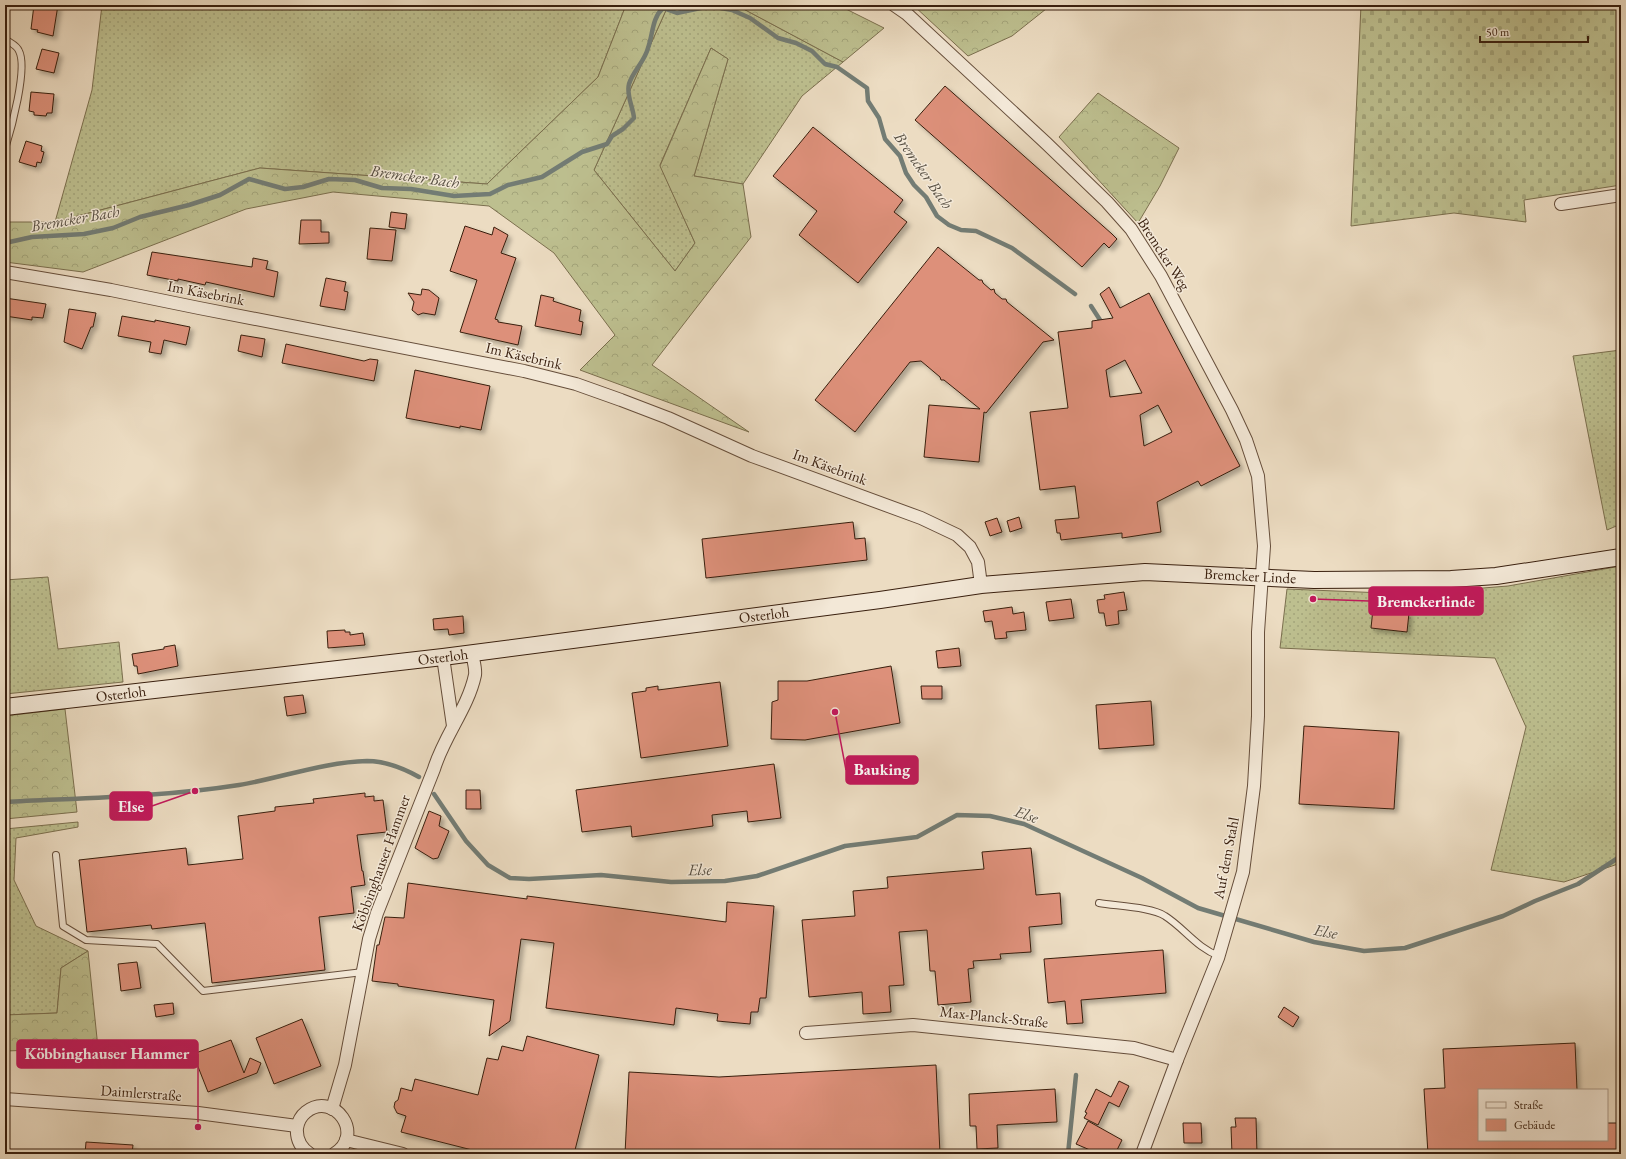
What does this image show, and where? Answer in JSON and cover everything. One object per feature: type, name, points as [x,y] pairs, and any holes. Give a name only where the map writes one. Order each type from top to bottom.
[{"type":"main road","name":"Bremcker Linde","points":[[880,600],[981,585],[1145,572],[1261,576],[1314,580],[1451,579],[1518,573],[1621,557]]},
{"type":"main road","name":"Osterloh","points":[[5,707],[443,657],[880,600]]},
{"type":"street","name":"Bremcker Weg","points":[[894,5],[907,14],[1057,154],[1112,208],[1131,229],[1149,255],[1181,312],[1246,440],[1258,476],[1262,503],[1264,546],[1261,576]]},
{"type":"street","points":[[1560,204],[1621,195]]},
{"type":"street","name":"Im Käsebrink","points":[[5,272],[111,290],[524,371],[576,384],[668,418],[752,456],[914,516],[957,535],[970,547],[978,562],[981,585]]},
{"type":"street","name":"Auf dem Stahl","points":[[1142,1154],[1177,1060],[1219,956],[1243,872],[1254,786],[1258,716],[1258,632],[1261,576]]},
{"type":"street","name":"Köbbinghauser Hammer","points":[[332,1109],[345,1064],[369,939],[390,877],[434,769],[439,751],[469,693],[475,673],[472,653]]},
{"type":"street","points":[[443,657],[453,726]]},
{"type":"street","name":"Max-Planck-Straße","points":[[806,1033],[913,1025],[1134,1048],[1177,1060]]},
{"type":"street","name":"Daimlerstraße","points":[[5,1099],[198,1113],[297,1126]]},
{"type":"street","points":[[310,1154],[299,1143],[297,1126],[300,1119],[311,1109],[325,1107],[340,1114],[345,1122],[347,1131],[346,1140],[342,1148],[334,1154]]},
{"type":"street","points":[[346,1140],[403,1154]]},
{"type":"lane","points":[[5,11],[7,5]]},
{"type":"lane","points":[[5,40],[17,47],[21,54],[17,105],[5,148]]},
{"type":"lane","points":[[56,855],[63,926],[86,940],[157,944],[203,991],[363,972]]},
{"type":"lane","points":[[1099,903],[1154,911],[1164,915],[1207,951],[1219,956]]},
{"type":"green space","points":[[102,5],[626,5],[598,77],[487,184],[260,168],[55,222],[92,90]]},
{"type":"green space","points":[[626,5],[688,5],[667,8],[594,170],[675,271],[695,243],[660,166],[711,48],[728,59],[694,176],[743,184],[751,237],[652,365],[749,432],[580,370],[615,335],[554,253],[489,206],[333,192],[246,209],[83,272],[5,262],[5,222],[55,222],[260,168],[487,184],[598,77]]},
{"type":"green space","points":[[688,5],[736,5],[843,62],[802,96],[743,184],[694,176],[728,59],[711,48],[660,165],[695,243],[675,271],[594,170],[667,8]]},
{"type":"green space","points":[[736,5],[838,5],[884,28],[843,62]]},
{"type":"green space","points":[[913,5],[1051,5],[1012,36],[968,56]]},
{"type":"green space","points":[[1361,5],[1621,5],[1621,185],[1524,200],[1526,222],[1454,213],[1351,226]]},
{"type":"green space","points":[[1098,93],[1179,148],[1160,186],[1138,223],[1059,137]]},
{"type":"green space","points":[[1621,350],[1621,524],[1607,530],[1573,356]]},
{"type":"green space","points":[[1621,566],[1621,863],[1564,882],[1491,870],[1526,727],[1495,658],[1280,648],[1287,589],[1408,594],[1508,586]]},
{"type":"green space","points":[[48,577],[58,649],[119,642],[123,682],[5,694],[5,580]]},
{"type":"green space","points":[[65,709],[77,812],[5,819],[5,716]]},
{"type":"green space","points":[[78,822],[78,827],[16,838],[14,880],[36,926],[88,951],[61,968],[57,1013],[5,1015],[5,829]]},
{"type":"green space","points":[[88,951],[98,1048],[5,1051],[5,1015],[57,1013],[61,968]]},
{"type":"building","points":[[34,5],[58,5],[53,36],[31,29]]},
{"type":"building","points":[[42,49],[59,53],[54,73],[36,69]]},
{"type":"building","points":[[945,86],[1112,234],[1117,239],[1109,248],[1104,243],[1082,267],[915,120]]},
{"type":"building","points":[[31,92],[54,94],[52,113],[47,113],[46,116],[34,115],[34,112],[29,111]]},
{"type":"building","points":[[813,127],[903,200],[894,212],[907,222],[858,283],[799,235],[817,211],[773,176]]},
{"type":"building","points":[[26,141],[42,146],[41,151],[44,152],[41,163],[37,162],[36,167],[19,162]]},
{"type":"building","points":[[391,212],[407,214],[405,229],[389,227]]},
{"type":"building","points":[[301,220],[321,220],[321,232],[329,232],[329,243],[299,244]]},
{"type":"building","points":[[465,226],[492,235],[494,227],[508,235],[501,253],[516,258],[495,319],[498,320],[498,322],[522,326],[518,345],[460,332],[477,280],[450,271]]},
{"type":"building","points":[[370,228],[396,230],[392,261],[367,259]]},
{"type":"building","points":[[938,247],[979,280],[982,280],[983,283],[991,290],[994,289],[995,293],[1002,299],[1006,299],[1007,302],[1054,340],[1043,342],[986,413],[984,412],[979,462],[924,457],[929,405],[980,409],[944,380],[941,380],[940,377],[921,361],[910,362],[855,432],[815,400]]},
{"type":"building","points":[[152,252],[252,267],[253,258],[268,261],[266,269],[278,272],[274,297],[206,282],[205,285],[178,279],[178,281],[147,275]]},
{"type":"building","points":[[326,278],[346,282],[344,291],[348,292],[345,310],[320,306]]},
{"type":"building","points":[[1109,287],[1120,308],[1149,293],[1240,466],[1201,486],[1198,481],[1157,502],[1161,532],[1122,538],[1122,533],[1061,540],[1060,533],[1057,533],[1055,520],[1079,518],[1075,486],[1040,490],[1030,412],[1068,408],[1058,332],[1092,328],[1092,321],[1113,318],[1100,294]],"holes":[[[1125,360],[1142,393],[1110,397],[1106,370]],[[1158,405],[1172,432],[1144,446],[1140,415]]]},
{"type":"building","points":[[422,289],[429,290],[439,298],[435,315],[423,313],[418,315],[412,310],[414,302],[408,293],[421,295]]},
{"type":"building","points":[[541,295],[554,298],[553,301],[581,310],[579,321],[583,322],[581,335],[535,326]]},
{"type":"building","points":[[5,298],[46,304],[43,318],[32,317],[32,320],[5,316]]},
{"type":"building","points":[[69,309],[96,313],[93,327],[91,327],[82,349],[64,342]]},
{"type":"building","points":[[122,316],[155,322],[155,320],[190,327],[186,345],[164,340],[161,354],[149,352],[151,342],[118,336]]},
{"type":"building","points":[[241,335],[265,339],[262,357],[238,351]]},
{"type":"building","points":[[286,344],[364,361],[370,359],[378,360],[374,381],[282,363]]},
{"type":"building","points":[[415,370],[490,386],[481,430],[460,426],[460,428],[406,418]]},
{"type":"building","points":[[1019,517],[1022,528],[1010,532],[1007,521]]},
{"type":"building","points":[[997,518],[1002,532],[990,536],[985,522]]},
{"type":"building","points":[[853,522],[855,539],[865,538],[867,560],[706,578],[702,539]]},
{"type":"building","points":[[1124,592],[1127,610],[1118,611],[1119,624],[1106,626],[1104,613],[1099,613],[1097,600],[1105,599],[1104,595]]},
{"type":"building","points":[[1071,599],[1074,618],[1049,621],[1046,602]]},
{"type":"building","points":[[1012,607],[1013,614],[1024,612],[1026,630],[1006,632],[1007,638],[995,639],[992,621],[985,622],[983,611]]},
{"type":"building","points":[[1373,609],[1409,613],[1407,632],[1371,628]]},
{"type":"building","points":[[463,616],[464,633],[449,635],[448,629],[434,630],[433,619]]},
{"type":"building","points":[[345,630],[345,632],[350,632],[350,635],[363,633],[365,645],[328,648],[327,631]]},
{"type":"building","points":[[175,645],[178,666],[138,674],[137,666],[134,666],[132,654],[164,649],[164,647]]},
{"type":"building","points":[[959,648],[961,666],[938,668],[936,651]]},
{"type":"building","points":[[891,666],[900,723],[805,740],[771,739],[772,702],[778,700],[778,681],[807,681]]},
{"type":"building","points":[[720,682],[728,746],[641,758],[632,693],[646,691],[646,688],[658,686],[658,690]]},
{"type":"building","points":[[921,686],[942,686],[942,699],[922,699]]},
{"type":"building","points":[[303,695],[306,713],[287,716],[284,697]]},
{"type":"building","points":[[1151,701],[1154,745],[1099,749],[1096,705]]},
{"type":"building","points":[[1304,726],[1399,732],[1394,809],[1299,804]]},
{"type":"building","points":[[774,764],[781,818],[748,822],[747,811],[712,815],[713,826],[632,837],[631,826],[582,832],[576,790]]},
{"type":"building","points":[[466,790],[480,790],[481,809],[466,809]]},
{"type":"building","points":[[365,793],[365,797],[374,796],[374,801],[383,800],[387,832],[357,835],[365,885],[351,887],[354,913],[319,917],[325,970],[212,983],[205,923],[152,929],[151,925],[87,932],[79,860],[186,848],[188,865],[243,859],[238,816],[275,811],[275,807],[314,803],[313,799]]},
{"type":"building","points":[[429,811],[441,816],[439,826],[449,831],[438,858],[433,859],[415,848]]},
{"type":"building","points":[[1031,848],[1036,895],[1060,893],[1062,924],[1029,927],[1031,952],[1000,954],[1001,959],[973,961],[974,968],[968,969],[971,1002],[938,1005],[935,971],[930,971],[927,930],[899,932],[904,985],[889,986],[891,1012],[863,1014],[862,992],[809,997],[802,920],[855,916],[853,891],[888,888],[887,877],[984,869],[982,852]]},
{"type":"building","points":[[408,883],[527,899],[527,896],[726,922],[727,902],[774,906],[766,998],[760,998],[758,1012],[751,1012],[750,1024],[717,1021],[718,1014],[676,1008],[674,1025],[546,1008],[554,943],[521,939],[510,1021],[489,1036],[494,1000],[372,981],[377,945],[379,945],[385,917],[404,918]]},
{"type":"building","points":[[1163,950],[1166,993],[1081,1000],[1083,1023],[1067,1024],[1065,1001],[1048,1003],[1044,959]]},
{"type":"building","points":[[137,962],[141,988],[121,991],[118,964]]},
{"type":"building","points":[[173,1003],[174,1014],[156,1017],[154,1005]]},
{"type":"building","points":[[1284,1007],[1299,1017],[1293,1027],[1278,1017]]},
{"type":"building","points":[[302,1019],[321,1066],[274,1084],[256,1038]]},
{"type":"building","points":[[527,1036],[599,1055],[574,1154],[488,1154],[401,1132],[406,1116],[397,1113],[394,1107],[395,1102],[398,1100],[401,1088],[412,1091],[415,1079],[478,1095],[487,1058],[498,1060],[502,1046],[523,1051]]},
{"type":"building","points":[[231,1040],[244,1073],[250,1058],[261,1063],[257,1073],[208,1092],[193,1054]]},
{"type":"building","points":[[1575,1043],[1577,1089],[1478,1089],[1478,1141],[1608,1141],[1608,1123],[1618,1123],[1620,1154],[1428,1154],[1424,1089],[1445,1088],[1443,1049]]},
{"type":"building","points":[[936,1065],[940,1154],[625,1154],[629,1072],[719,1077]]},
{"type":"building","points":[[1119,1081],[1129,1086],[1119,1107],[1109,1102],[1098,1125],[1084,1118],[1087,1113],[1085,1112],[1096,1089],[1111,1097]]},
{"type":"building","points":[[1055,1089],[1057,1122],[997,1125],[998,1148],[977,1149],[976,1126],[970,1126],[969,1094]]},
{"type":"building","points":[[1235,1118],[1256,1118],[1257,1154],[1232,1154],[1231,1127],[1236,1127]]},
{"type":"building","points":[[1088,1121],[1122,1140],[1115,1154],[1088,1154],[1090,1150],[1076,1144]]},
{"type":"building","points":[[1183,1123],[1201,1123],[1202,1143],[1184,1143]]},
{"type":"building","points":[[86,1142],[133,1145],[132,1154],[85,1154]]},
{"type":"waterway","name":"Bremcker Bach","points":[[5,243],[32,237],[84,234],[113,228],[140,217],[189,205],[220,195],[249,179],[285,189],[303,187],[329,179],[355,180],[382,188],[411,189],[454,196],[490,194],[508,185],[542,177],[582,152],[607,144],[612,136],[623,129],[634,118],[628,88],[633,75],[646,53],[659,12],[663,8],[677,13],[710,6],[732,10],[750,18],[778,38],[796,43],[812,51],[825,64],[837,67],[867,88],[868,101],[879,118],[885,139],[900,156],[906,173],[914,185],[926,197],[937,216],[949,225],[961,230],[976,231],[1012,248],[1075,294]]},
{"type":"waterway","name":"Bremcker Bach","points":[[1091,306],[1102,323]]},
{"type":"waterway","name":"Else","points":[[5,802],[122,796],[210,789],[255,782],[335,764],[367,761],[381,762],[419,777]]},
{"type":"waterway","name":"Else","points":[[434,794],[466,841],[488,865],[510,878],[529,879],[601,875],[671,882],[725,881],[757,876],[845,846],[917,837],[957,815],[990,816],[1024,824],[1142,878],[1198,908],[1314,942],[1364,951],[1405,948],[1503,916],[1535,901],[1578,884],[1621,856]]},
{"type":"waterway","points":[[1068,1154],[1076,1075]]},
{"type":"place","name":"Bremckerlinde","points":[[1313,599]]},
{"type":"place","name":"Bauking","points":[[835,712]]},
{"type":"place","name":"Else","points":[[195,791]]},
{"type":"place","name":"Köbbinghauser Hammer","points":[[198,1127]]}]
